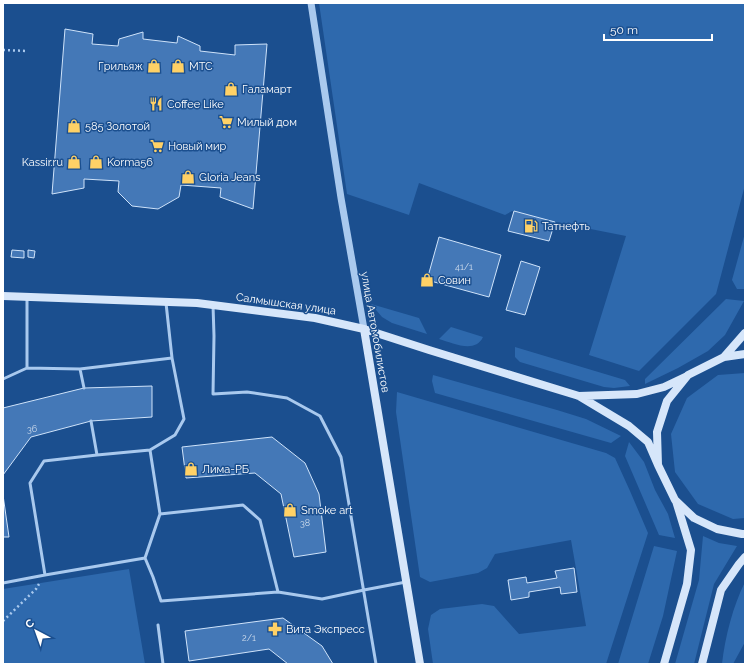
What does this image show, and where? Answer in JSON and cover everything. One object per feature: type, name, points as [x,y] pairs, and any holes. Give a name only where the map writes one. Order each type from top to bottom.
[{"type":"main road","name":"Салмышская улица","points":[[3,296],[197,303],[314,318],[364,329],[579,396]]},
{"type":"main road","name":"улица Автомобилистов","points":[[364,329],[420,664]]},
{"type":"main road","points":[[724,357],[745,333]]},
{"type":"main road","points":[[579,396],[636,394],[664,387],[724,357],[745,354]]},
{"type":"main road","points":[[658,465],[657,432],[667,401],[688,375]]},
{"type":"main road","points":[[579,396],[629,426],[648,442],[675,500],[691,550],[687,584],[664,664]]},
{"type":"main road","points":[[675,500],[694,518],[717,529],[745,534]]},
{"type":"main road","points":[[702,664],[721,590],[745,557]]},
{"type":"street","name":"улица Автомобилистов","points":[[311,3],[340,198],[364,329]]},
{"type":"lane","points":[[27,297],[27,368]]},
{"type":"lane","points":[[45,575],[30,483],[44,461],[150,450],[175,435],[184,419],[172,358],[165,301]]},
{"type":"lane","points":[[213,306],[213,394],[247,392],[287,398],[320,416],[341,457],[376,664]]},
{"type":"lane","points":[[3,379],[27,368],[80,369],[172,358]]},
{"type":"lane","points":[[80,369],[84,388]]},
{"type":"lane","points":[[91,421],[97,455]]},
{"type":"lane","points":[[150,450],[160,514],[145,558],[161,601],[278,592],[322,599],[406,582]]},
{"type":"lane","points":[[160,514],[243,506],[260,520],[278,592]]},
{"type":"lane","points":[[3,583],[145,558]]},
{"type":"lane","points":[[158,625],[163,664]]},
{"type":"path","points":[[3,50],[28,51]]},
{"type":"path","points":[[3,621],[36,589],[45,575]]},
{"type":"shaded area","points":[[319,3],[745,3],[745,185],[716,294],[639,371],[589,355],[626,236],[555,222],[514,211],[505,215],[419,183],[409,215],[347,194]]},
{"type":"shaded area","points":[[745,233],[745,289],[737,289],[732,280]]},
{"type":"shaded area","points":[[726,299],[744,301],[725,335],[708,351],[645,384],[645,379]]},
{"type":"shaded area","points":[[371,304],[419,318],[427,334],[392,323],[382,317]]},
{"type":"shaded area","points":[[451,327],[483,337],[475,345],[469,346],[457,345],[439,339]]},
{"type":"shaded area","points":[[515,347],[625,380],[630,386],[614,388],[604,387],[520,362],[515,357]]},
{"type":"shaded area","points":[[745,373],[745,518],[733,519],[698,504],[675,472],[671,434],[687,398],[718,375]]},
{"type":"shaded area","points":[[433,375],[586,419],[621,436],[611,443],[435,393],[432,381]]},
{"type":"shaded area","points":[[397,392],[606,453],[615,458],[648,533],[606,664],[433,664],[428,629],[431,615],[440,609],[482,604],[494,606],[519,634],[586,626],[571,540],[495,554],[487,568],[478,573],[430,582],[420,577],[396,412]]},
{"type":"shaded area","points":[[629,442],[644,462],[655,490],[668,514],[675,538],[659,535],[625,456]]},
{"type":"shaded area","points":[[703,536],[719,543],[737,546],[714,584],[694,664],[675,664],[699,580]]},
{"type":"shaded area","points":[[654,546],[677,551],[663,616],[648,664],[618,664]]},
{"type":"shaded area","points":[[129,569],[145,664],[3,664],[3,589]]},
{"type":"shaded area","points":[[745,582],[745,642],[733,664],[722,664],[730,622]]},
{"type":"building","name":"Новый мир","points":[[65,29],[93,34],[92,44],[118,46],[119,39],[143,32],[143,39],[177,43],[178,36],[200,46],[200,51],[235,55],[235,45],[267,44],[253,209],[220,197],[221,188],[181,185],[179,197],[158,209],[132,206],[118,192],[119,181],[84,179],[84,188],[52,194]]},
{"type":"building","name":"Татнефть","points":[[514,211],[555,222],[549,241],[508,231]]},
{"type":"building","points":[[439,237],[501,255],[489,297],[427,280]]},
{"type":"building","points":[[12,250],[24,251],[24,258],[11,257]]},
{"type":"building","points":[[28,250],[35,251],[34,258],[28,257]]},
{"type":"building","points":[[521,261],[540,267],[525,315],[506,310]]},
{"type":"building","points":[[152,386],[152,417],[91,421],[31,437],[3,475],[3,408],[84,388]]},
{"type":"building","points":[[272,437],[305,463],[319,494],[326,552],[294,557],[281,494],[255,473],[186,478],[182,447]]},
{"type":"building","points":[[3,495],[9,537],[3,537]]},
{"type":"building","points":[[574,568],[577,592],[561,594],[560,587],[529,592],[529,597],[511,600],[508,580],[526,577],[527,583],[557,578],[555,571]]},
{"type":"building","points":[[283,618],[322,646],[333,664],[288,664],[269,649],[189,661],[185,631]]},
{"type":"place","name":"Грильяж","points":[[154,66]]},
{"type":"place","name":"МТС","points":[[178,66]]},
{"type":"place","name":"Галамарт","points":[[231,89]]},
{"type":"place","name":"Coffee Like","points":[[156,104]]},
{"type":"place","name":"Милый дом","points":[[226,122]]},
{"type":"place","name":"585 Золотой","points":[[74,126]]},
{"type":"place","name":"Новый мир","points":[[157,146]]},
{"type":"place","name":"Kassir.ru","points":[[74,162]]},
{"type":"place","name":"Korma56","points":[[96,162]]},
{"type":"place","name":"Gloria Jeans","points":[[188,177]]},
{"type":"place","name":"Татнефть","points":[[531,226]]},
{"type":"place","name":"Совин","points":[[427,280]]},
{"type":"place","name":"Лима-РБ","points":[[191,469]]},
{"type":"place","name":"Smoke art","points":[[290,510]]},
{"type":"place","name":"Вита Экспресс","points":[[275,629]]}]
